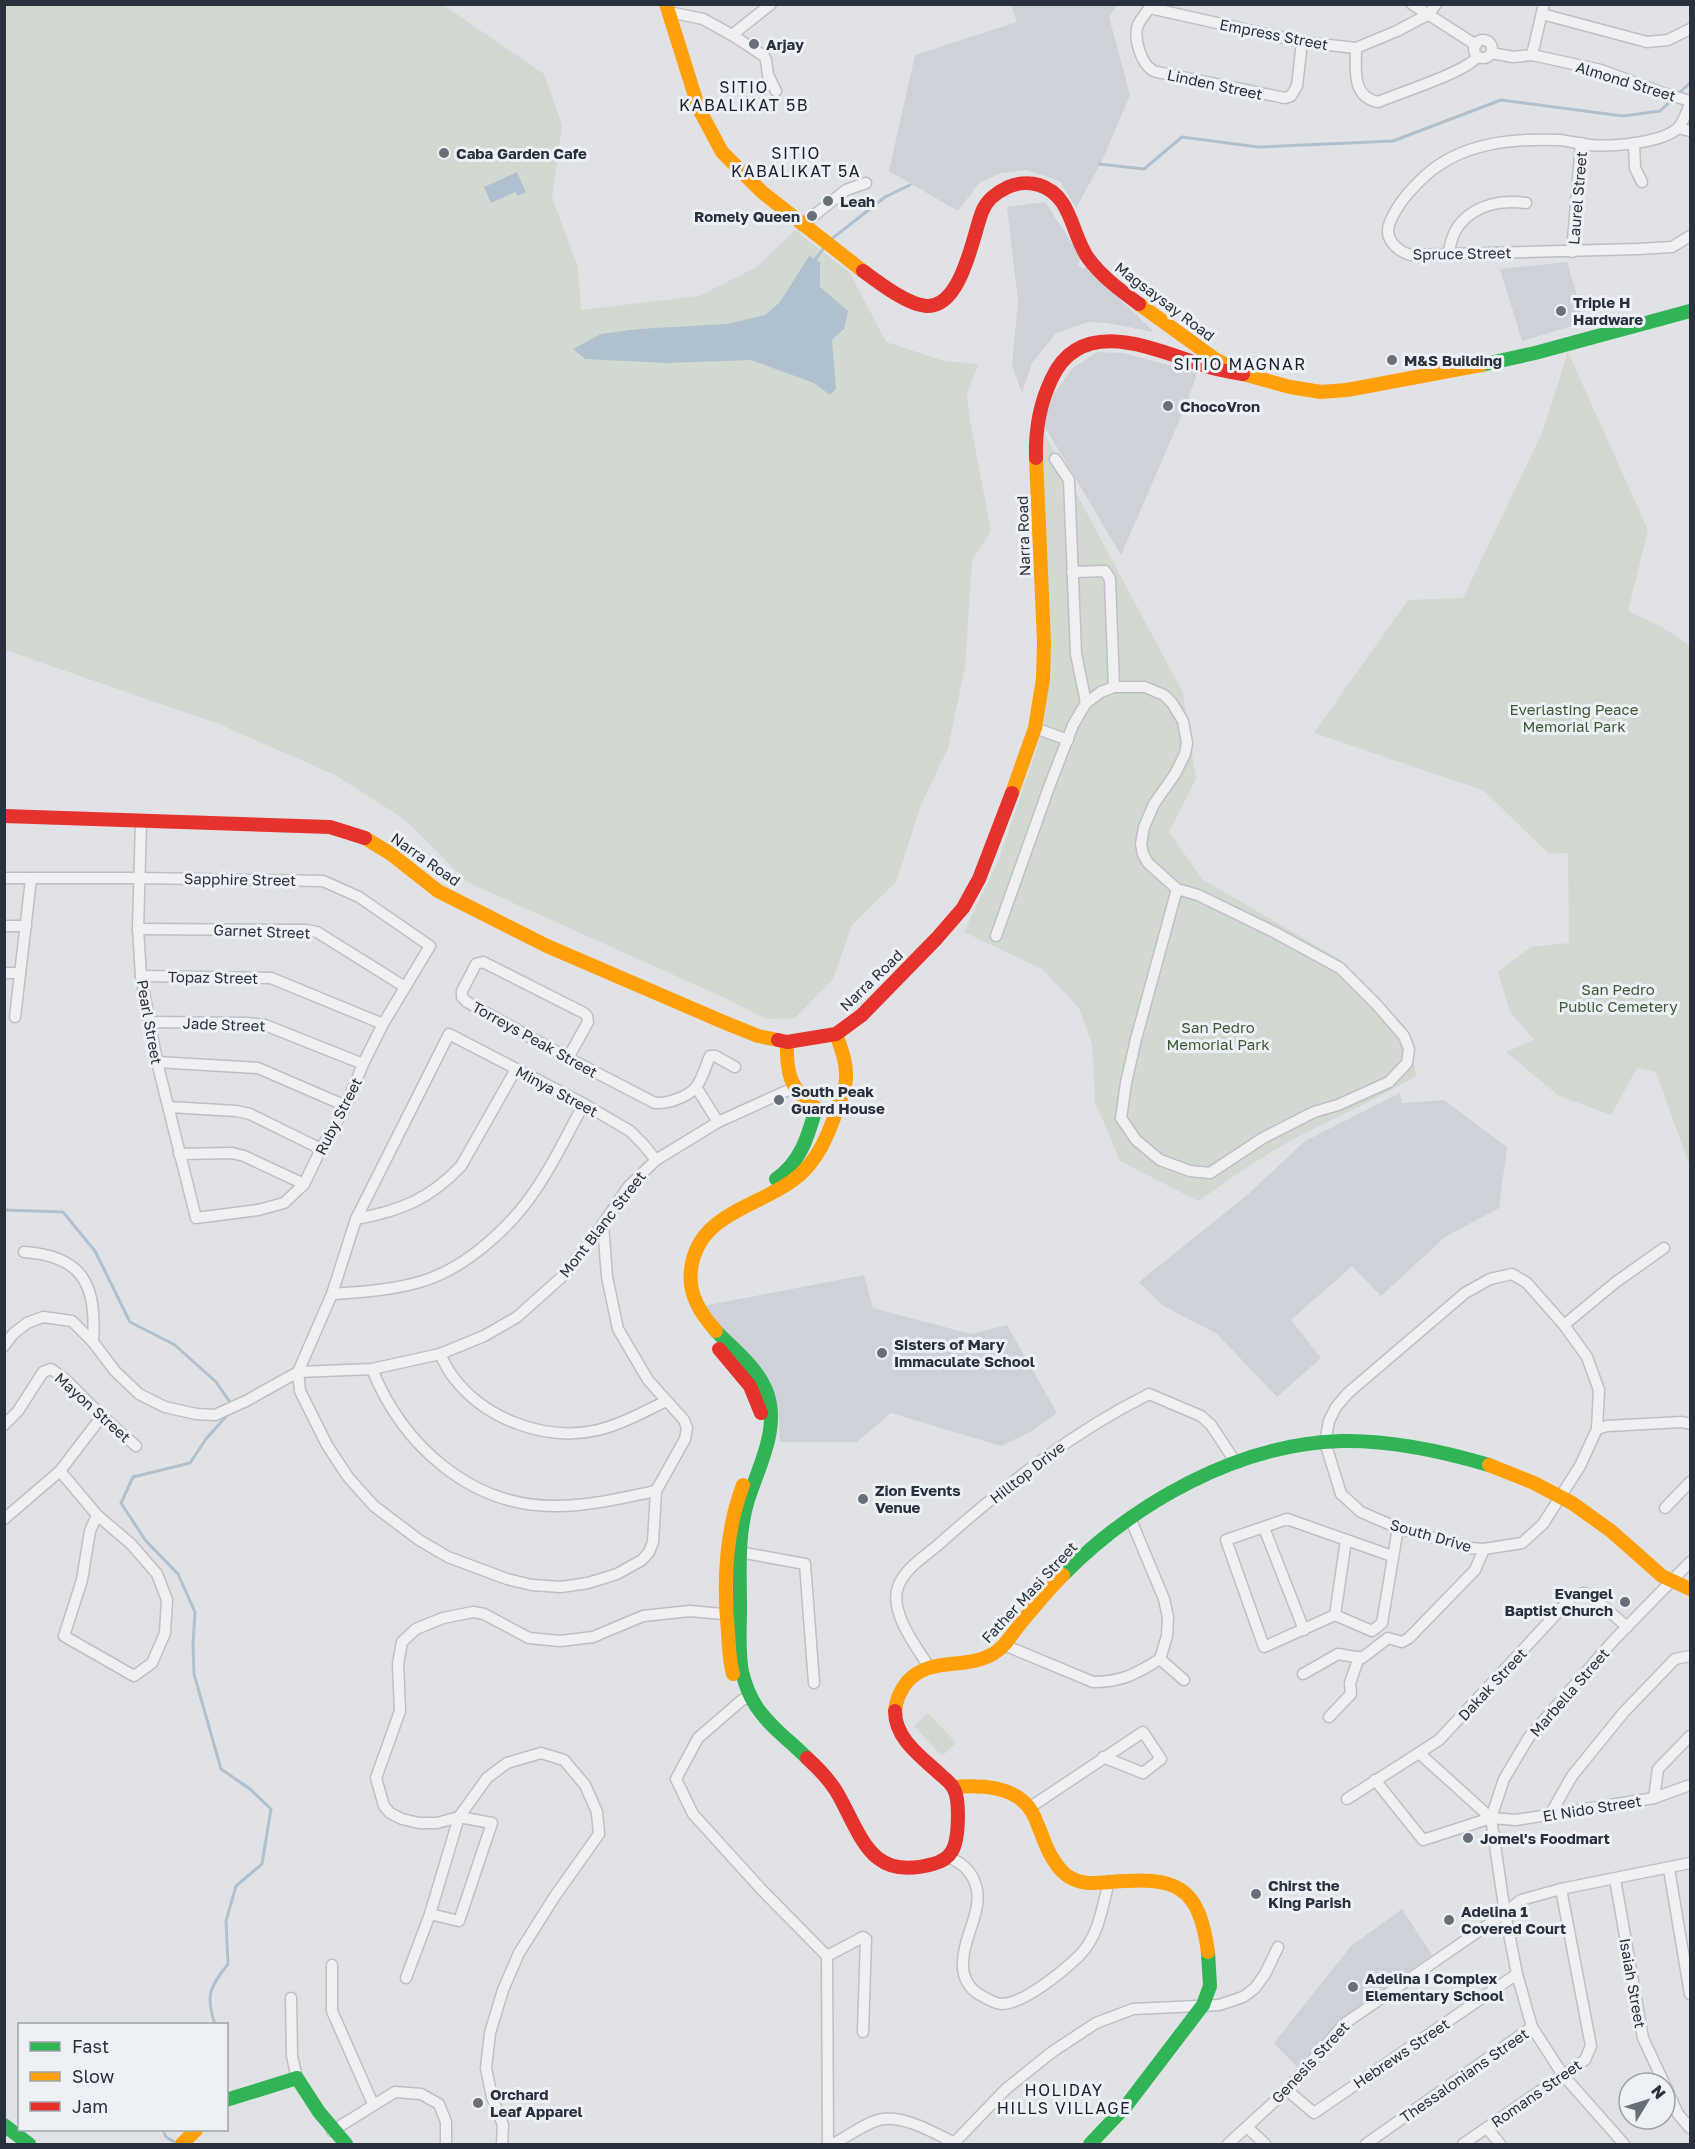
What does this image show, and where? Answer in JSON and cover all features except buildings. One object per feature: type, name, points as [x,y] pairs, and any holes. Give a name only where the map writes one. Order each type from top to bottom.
[{"type":"street","points":[[732,35],[771,4]]},
{"type":"street","points":[[1356,48],[1356,82],[1359,90],[1369,100],[1378,102],[1460,69],[1476,60],[1477,51],[1478,42],[1485,40],[1491,45],[1491,53],[1486,57],[1477,51],[1430,14],[1412,4]]},
{"type":"street","points":[[1430,14],[1436,4]]},
{"type":"street","name":"Empress Street","points":[[1151,6],[1302,42],[1356,48],[1430,14]]},
{"type":"street","name":"Linden Street","points":[[1151,6],[1138,25],[1138,45],[1146,64],[1162,73],[1285,98],[1292,96],[1297,86],[1302,42]]},
{"type":"street","points":[[667,8],[704,19],[765,57],[768,75],[776,91]]},
{"type":"street","name":"Magsaysay Road","points":[[667,8],[702,117],[716,143],[747,179],[802,225],[896,294],[920,306],[930,306],[952,291],[962,275],[986,202],[1012,185],[1029,183],[1050,189],[1062,200],[1084,254],[1108,281],[1215,359],[1258,380],[1307,390],[1321,392],[1347,390],[1441,374],[1525,356],[1690,311]]},
{"type":"street","points":[[1532,55],[1543,9],[1647,42],[1668,40],[1690,29]]},
{"type":"street","name":"Almond Street","points":[[1491,53],[1513,57],[1532,55],[1601,70],[1688,101]]},
{"type":"street","points":[[1688,101],[1678,128],[1690,131]]},
{"type":"street","name":"Spruce Street","points":[[1678,128],[1658,138],[1625,145],[1526,140],[1494,143],[1459,153],[1433,169],[1401,201],[1388,228],[1390,241],[1399,251],[1410,255],[1572,252],[1672,247],[1690,235]]},
{"type":"street","points":[[1634,143],[1635,168],[1641,182]]},
{"type":"street","name":"Laurel Street","points":[[1572,252],[1581,144]]},
{"type":"street","points":[[802,225],[846,190],[866,183]]},
{"type":"street","points":[[1449,253],[1453,233],[1469,215],[1499,202],[1526,203]]},
{"type":"street","name":"Narra Road","points":[[4,816],[330,827],[361,835],[391,854],[438,891],[548,946],[732,1025],[758,1035],[787,1042],[836,1034],[862,1015],[963,908],[980,879],[1035,728],[1042,688],[1044,651],[1037,422],[1055,370],[1065,357],[1075,350],[1091,343],[1119,341],[1211,368],[1243,374]]},
{"type":"street","points":[[1054,459],[1069,480],[1076,654],[1086,703]]},
{"type":"street","points":[[1072,572],[1104,571],[1110,579],[1114,687]]},
{"type":"street","points":[[996,936],[1014,892],[1026,848],[1068,740],[1086,703],[1114,687],[1145,687],[1164,695],[1172,703],[1183,721],[1187,743],[1185,754],[1148,818],[1141,844],[1148,863],[1177,889],[1198,895],[1274,932],[1340,968],[1404,1036],[1409,1049],[1407,1063],[1389,1082],[1338,1105],[1314,1112],[1263,1137],[1210,1173],[1190,1171],[1160,1160],[1136,1140],[1121,1118],[1136,1039],[1177,889]]},
{"type":"street","points":[[1035,728],[1068,740]]},
{"type":"street","name":"Pearl Street","points":[[141,822],[138,929],[141,976],[157,1062],[196,1218]]},
{"type":"street","name":"Sapphire Street","points":[[4,878],[290,879],[323,882],[358,897],[430,946]]},
{"type":"street","points":[[15,1017],[31,879]]},
{"type":"street","points":[[4,926],[26,926]]},
{"type":"street","name":"Garnet Street","points":[[138,929],[307,930],[317,932],[405,987]]},
{"type":"street","name":"Ruby Street","points":[[196,1218],[258,1210],[284,1203],[304,1184],[346,1106],[383,1024],[430,946]]},
{"type":"street","name":"Torreys Peak Street","points":[[568,1058],[588,1022],[587,1016],[568,1004],[483,962],[476,964],[462,991],[462,997],[467,1002],[568,1058],[655,1103],[664,1104],[672,1101],[696,1087]]},
{"type":"street","points":[[4,973],[20,974]]},
{"type":"street","name":"Topaz Street","points":[[141,976],[271,978],[383,1024]]},
{"type":"street","name":"Jade Street","points":[[149,1022],[265,1024],[363,1064]]},
{"type":"street","name":"Minya Street","points":[[356,1219],[449,1034],[584,1104],[630,1131],[656,1160]]},
{"type":"street","points":[[746,1699],[740,1662],[740,1615],[733,1551],[745,1506],[768,1443],[771,1413],[768,1395],[761,1380],[704,1319],[697,1307],[689,1276],[691,1261],[698,1243],[708,1230],[738,1209],[787,1183],[808,1166],[818,1153],[841,1097],[847,1073],[836,1034]]},
{"type":"street","points":[[787,1042],[787,1061],[793,1089],[804,1101],[816,1108],[828,1105],[841,1097]]},
{"type":"street","points":[[718,1122],[696,1087],[710,1056],[715,1056],[735,1067]]},
{"type":"street","points":[[157,1062],[258,1068],[346,1106]]},
{"type":"street","points":[[516,1069],[460,1166],[449,1178],[432,1193],[409,1205],[383,1214],[356,1219],[332,1294],[298,1372],[300,1390],[327,1445],[348,1477],[374,1506],[419,1540],[448,1557],[488,1573],[532,1585],[561,1587],[588,1583],[632,1567],[649,1552],[653,1542],[656,1491],[678,1452],[687,1428],[684,1420],[648,1380],[618,1329],[607,1277],[603,1224]]},
{"type":"street","name":"Mont Blanc Street","points":[[4,1346],[12,1334],[27,1323],[43,1317],[72,1321],[93,1342],[115,1371],[139,1394],[165,1407],[196,1414],[214,1415],[246,1401],[298,1372],[372,1369],[440,1354],[484,1336],[517,1317],[564,1275],[628,1187],[656,1160],[718,1122],[793,1089]]},
{"type":"street","points":[[332,1294],[400,1287],[425,1281],[448,1271],[474,1253],[508,1224],[536,1190],[584,1104]]},
{"type":"street","points":[[169,1107],[250,1114],[321,1149]]},
{"type":"street","points":[[816,1108],[806,1140],[795,1164],[781,1177],[717,1212],[702,1224],[691,1239],[684,1258],[682,1276],[689,1311],[746,1378],[759,1399],[761,1408],[759,1439],[735,1504],[733,1551],[726,1615],[730,1666],[746,1699],[821,1770],[836,1790],[864,1845],[885,1863],[900,1868],[919,1868],[948,1857],[955,1848],[957,1836],[957,1809],[953,1787],[915,1751],[897,1727],[894,1713],[897,1698],[911,1676],[928,1665]]},
{"type":"street","points":[[179,1154],[232,1153],[244,1156],[304,1184]]},
{"type":"street","points":[[1564,1325],[1664,1248]]},
{"type":"street","points":[[24,1252],[60,1257],[78,1270],[87,1283],[91,1301],[93,1342]]},
{"type":"street","points":[[1325,1442],[1329,1421],[1336,1407],[1348,1394],[1465,1293],[1490,1279],[1512,1274],[1527,1283],[1564,1325],[1587,1357],[1599,1390],[1597,1430],[1607,1426],[1683,1422],[1690,1424]]},
{"type":"street","points":[[440,1354],[454,1378],[474,1398],[496,1414],[517,1424],[546,1432],[572,1433],[597,1430],[639,1415],[666,1401]]},
{"type":"street","name":"Mayon Street","points":[[4,1425],[18,1411],[43,1372],[51,1369],[64,1378],[136,1446]]},
{"type":"street","points":[[372,1369],[382,1394],[412,1439],[438,1463],[471,1486],[514,1501],[555,1506],[620,1499],[656,1491]]},
{"type":"street","name":"Hilltop Drive","points":[[928,1665],[909,1636],[899,1615],[896,1589],[904,1575],[961,1524],[1081,1432],[1113,1412],[1149,1394],[1201,1416],[1211,1425],[1236,1463]]},
{"type":"street","points":[[4,1518],[60,1471],[102,1416]]},
{"type":"street","name":"South Drive","points":[[1325,1442],[1341,1494],[1361,1512],[1398,1528],[1470,1548],[1484,1549],[1522,1543],[1543,1524],[1580,1467],[1597,1430]]},
{"type":"street","name":"Father Masi Street","points":[[928,1665],[982,1660],[996,1654],[1021,1622],[1096,1545],[1189,1484],[1236,1463],[1282,1450],[1325,1442],[1366,1442],[1409,1446],[1468,1459],[1515,1474],[1561,1496],[1606,1527],[1670,1581],[1690,1589]]},
{"type":"street","points":[[60,1471],[97,1515],[131,1544],[157,1574],[166,1600],[165,1633],[152,1663],[134,1676],[64,1636],[82,1580],[90,1531],[97,1515]]},
{"type":"street","points":[[1665,1508],[1690,1482]]},
{"type":"street","points":[[1392,1556],[1287,1519],[1226,1540],[1264,1647],[1335,1615],[1372,1631],[1382,1623],[1398,1528]]},
{"type":"street","points":[[1004,1645],[1094,1682],[1108,1682],[1134,1675],[1160,1659],[1167,1636],[1168,1617],[1164,1599],[1131,1520]]},
{"type":"street","points":[[1264,1528],[1304,1630]]},
{"type":"street","points":[[1335,1615],[1346,1540]]},
{"type":"street","points":[[1304,1674],[1338,1654],[1359,1657],[1368,1655],[1388,1638],[1402,1642],[1409,1638],[1475,1570],[1484,1549]]},
{"type":"street","points":[[733,1551],[805,1564],[814,1683]]},
{"type":"street","name":"Marbella Street","points":[[1491,1818],[1504,1779],[1529,1737],[1627,1627],[1690,1562]]},
{"type":"street","name":"Dakak Street","points":[[1347,1799],[1439,1740],[1573,1596],[1584,1593],[1592,1596],[1627,1627]]},
{"type":"street","points":[[430,1914],[459,1921],[492,1823],[459,1817],[437,1823],[419,1823],[402,1819],[390,1813],[384,1806],[376,1778],[400,1711],[398,1664],[402,1642],[416,1629],[443,1618],[473,1612],[484,1614],[529,1638],[560,1641],[592,1637],[643,1616],[690,1611],[740,1615]]},
{"type":"street","points":[[1550,1815],[1572,1776],[1624,1712],[1675,1659],[1690,1656]]},
{"type":"street","points":[[1329,1717],[1351,1694],[1350,1683],[1359,1657]]},
{"type":"street","points":[[1160,1659],[1184,1680]]},
{"type":"street","points":[[746,1699],[698,1738],[676,1779],[693,1814],[761,1889],[827,1956],[828,2145]]},
{"type":"street","points":[[1029,1808],[1103,1757],[1143,1731],[1161,1759],[1143,1773],[1103,1757]]},
{"type":"street","points":[[1654,1798],[1658,1769],[1690,1736]]},
{"type":"street","points":[[406,1978],[430,1914],[459,1817],[487,1778],[507,1764],[541,1753],[564,1760],[585,1785],[597,1812],[599,1834],[555,1896],[519,1953],[503,1990],[490,2033],[486,2068],[492,2097],[502,2126],[502,2145]]},
{"type":"street","points":[[1419,1753],[1491,1818],[1505,1913],[1517,1974],[1532,2027],[1563,2075],[1624,2145]]},
{"type":"street","points":[[1375,1780],[1423,1840],[1491,1818]]},
{"type":"street","points":[[953,1787],[980,1785],[1009,1792],[1029,1808],[1047,1849],[1060,1869],[1071,1880],[1086,1883],[1146,1878],[1165,1882],[1184,1892],[1195,1904],[1203,1921],[1210,1978],[1210,1987],[1203,2005],[1098,2142]]},
{"type":"street","name":"El Nido Street","points":[[1491,1818],[1516,1820],[1654,1798],[1690,1785]]},
{"type":"street","points":[[948,1857],[966,1868],[977,1890],[977,1902],[963,1948],[962,1964],[965,1979],[972,1989],[999,2004],[1024,1997],[1069,1966],[1084,1951],[1096,1932],[1109,1881]]},
{"type":"street","name":"Genesis Street","points":[[1228,2145],[1287,2090],[1344,2024],[1505,1913],[1521,1899],[1690,1863]]},
{"type":"street","points":[[1669,1869],[1690,1994]]},
{"type":"street","name":"Isaiah Street","points":[[1615,1879],[1643,2038],[1659,2071]]},
{"type":"street","name":"Romans Street","points":[[1463,2145],[1585,2060],[1591,2046],[1561,1889]]},
{"type":"street","points":[[827,1956],[863,1937],[866,1939],[863,2032]]},
{"type":"street","points":[[833,2145],[860,2128],[883,2119],[910,2122],[953,2143],[1006,2089],[1052,2052],[1096,2023],[1133,2009],[1219,2005],[1243,1997],[1255,1988],[1265,1974],[1278,1947]]},
{"type":"street","points":[[332,1965],[332,2011],[373,2104]]},
{"type":"street","name":"Hebrews Street","points":[[1287,2090],[1314,2113],[1517,1974]]},
{"type":"street","points":[[291,1998],[292,2056],[297,2078],[312,2104],[332,2131],[346,2145]]},
{"type":"street","name":"Thessalonians Street","points":[[1366,2145],[1532,2027]]},
{"type":"street","points":[[228,2099],[297,2078]]},
{"type":"street","points":[[332,2131],[395,2092],[421,2094],[439,2104],[446,2122],[446,2145]]},
{"type":"street","name":"Isaiah Street","points":[[1677,2112],[1690,2128]]},
{"type":"street","points":[[4,2125],[29,2145]]},
{"type":"street","points":[[1247,2127],[1265,2145]]},
{"type":"street","points":[[1487,2128],[1500,2145]]},
{"type":"shaded area","points":[[1011,5],[1117,5],[1109,17],[1130,95],[1102,161],[1076,208],[1060,181],[1026,170],[1001,173],[979,183],[958,211],[889,171],[915,55],[1017,22]]},
{"type":"shaded area","points":[[1045,202],[1081,257],[1078,265],[1083,269],[1086,266],[1154,332],[1107,323],[1088,322],[1056,333],[1032,363],[1022,393],[1012,365],[1018,301],[1007,207]]},
{"type":"shaded area","points":[[1567,262],[1585,322],[1522,341],[1500,269]]},
{"type":"shaded area","points":[[1097,352],[1124,353],[1197,373],[1187,403],[1121,555],[1042,422],[1055,392],[1073,368]]},
{"type":"shaded area","points":[[1400,1093],[1402,1103],[1444,1100],[1507,1147],[1499,1208],[1445,1237],[1381,1296],[1352,1266],[1291,1320],[1321,1358],[1277,1397],[1217,1334],[1162,1305],[1139,1282],[1246,1196],[1305,1141]]},
{"type":"shaded area","name":"Sisters of Mary Immaculate School","points":[[864,1275],[873,1308],[971,1334],[1007,1325],[1057,1413],[1032,1431],[1001,1446],[891,1413],[857,1442],[780,1442],[778,1408],[757,1373],[703,1306]]},
{"type":"shaded area","name":"Adelina I Complex Elementary School","points":[[1402,1909],[1432,1955],[1342,2018],[1297,2067],[1274,2043],[1351,1946]]},
{"type":"green space","points":[[5,5],[443,5],[544,74],[562,125],[552,198],[578,267],[581,310],[699,296],[757,267],[795,230],[850,273],[886,342],[944,361],[978,364],[967,394],[991,531],[972,560],[965,667],[948,748],[921,805],[896,882],[852,925],[833,979],[795,1018],[766,1019],[727,999],[467,882],[404,819],[335,775],[219,724],[5,650]]},
{"type":"green space","points":[[1568,352],[1648,530],[1628,611],[1662,627],[1690,646],[1690,1167],[1656,1072],[1637,1068],[1611,1115],[1559,1096],[1506,1052],[1534,1040],[1510,1012],[1498,972],[1531,947],[1569,943],[1568,853],[1549,854],[1483,790],[1314,733],[1408,600],[1463,598],[1542,433]]},
{"type":"green space","name":"San Pedro Memorial Park","points":[[1042,429],[1183,693],[1196,779],[1169,832],[1202,879],[1342,961],[1408,1032],[1416,1076],[1283,1145],[1198,1201],[1120,1161],[1095,1102],[1092,1044],[1079,1008],[1042,969],[964,932],[999,859],[1043,730],[1049,675]]},
{"type":"green space","points":[[928,1713],[956,1743],[942,1756],[914,1726]]},
{"type":"water","points":[[517,172],[526,192],[518,196],[515,192],[491,203],[484,187]]},
{"type":"water","points":[[809,256],[820,262],[820,287],[848,311],[844,329],[832,340],[836,389],[830,395],[814,383],[751,360],[666,363],[585,359],[573,349],[601,334],[638,329],[727,324],[765,315],[780,302]]},
{"type":"waterway","points":[[1678,94],[1690,83]]},
{"type":"waterway","points":[[1099,164],[1144,169],[1182,137],[1258,147],[1393,141],[1501,100],[1623,116],[1660,111],[1673,99]]},
{"type":"waterway","points":[[829,241],[885,197],[910,185]]},
{"type":"waterway","points":[[815,260],[823,249]]},
{"type":"waterway","points":[[4,1210],[63,1212],[95,1251],[130,1322],[175,1345],[216,1382],[232,1405]]},
{"type":"waterway","points":[[215,2023],[210,1998],[213,1985],[228,1964],[226,1921],[236,1886],[262,1864],[271,1809],[250,1789],[221,1769],[194,1674],[195,1612],[178,1574],[146,1541],[121,1503],[133,1477],[190,1463],[206,1439],[229,1413]]},
{"type":"waterway","points":[[163,2131],[166,2137],[178,2144]]},
{"type":"traffic: fast","points":[[1481,365],[1535,353],[1690,311]]},
{"type":"traffic: fast","points":[[776,1179],[792,1165],[798,1156],[816,1108]]},
{"type":"traffic: fast","points":[[716,1331],[762,1381],[770,1404],[771,1418],[767,1446],[748,1500],[742,1527],[739,1640],[742,1672],[749,1694],[761,1713],[807,1758]]},
{"type":"traffic: fast","points":[[1063,1575],[1122,1524],[1155,1502],[1190,1482],[1264,1453],[1302,1445],[1341,1441],[1379,1442],[1416,1447],[1489,1465]]},
{"type":"traffic: fast","points":[[1090,2144],[1126,2106],[1203,2005],[1210,1986],[1208,1952]]},
{"type":"traffic: fast","points":[[228,2099],[297,2078],[319,2112],[346,2144]]},
{"type":"traffic: fast","points":[[4,2125],[29,2144]]},
{"type":"traffic: slow","points":[[666,4],[699,109],[722,152],[762,192],[863,271]]},
{"type":"traffic: slow","points":[[1139,304],[1215,359],[1243,374],[1290,387],[1321,392],[1347,390],[1481,365]]},
{"type":"traffic: slow","points":[[1012,793],[1035,728],[1043,679],[1044,642],[1036,458]]},
{"type":"traffic: slow","points":[[365,838],[391,854],[438,891],[547,946],[721,1021],[758,1036],[778,1040]]},
{"type":"traffic: slow","points":[[716,1331],[700,1310],[693,1295],[691,1270],[696,1251],[704,1237],[716,1225],[801,1174],[822,1147],[845,1085],[845,1061],[836,1034]]},
{"type":"traffic: slow","points":[[787,1042],[787,1063],[791,1080],[800,1094],[816,1108]]},
{"type":"traffic: slow","points":[[1489,1465],[1534,1483],[1572,1503],[1611,1531],[1662,1576],[1690,1589]]},
{"type":"traffic: slow","points":[[733,1674],[726,1613],[726,1576],[732,1521],[743,1485]]},
{"type":"traffic: slow","points":[[895,1711],[902,1689],[916,1674],[937,1666],[982,1659],[997,1651],[1063,1575]]},
{"type":"traffic: slow","points":[[953,1787],[986,1787],[1017,1796],[1032,1812],[1056,1864],[1067,1876],[1080,1882],[1152,1881],[1168,1884],[1180,1890],[1190,1899],[1198,1912],[1208,1952]]},
{"type":"traffic: slow","points":[[182,2144],[195,2131]]},
{"type":"traffic: jam","points":[[863,271],[911,302],[927,306],[939,303],[949,295],[957,283],[986,204],[1008,187],[1031,183],[1050,190],[1058,197],[1065,206],[1082,248],[1093,265],[1139,304]]},
{"type":"traffic: jam","points":[[1036,458],[1039,417],[1048,387],[1065,358],[1082,347],[1100,342],[1121,342],[1142,346],[1213,368],[1243,374]]},
{"type":"traffic: jam","points":[[778,1040],[787,1042],[836,1034],[862,1015],[937,938],[963,908],[979,879],[1012,793]]},
{"type":"traffic: jam","points":[[4,816],[330,827],[365,838]]},
{"type":"traffic: jam","points":[[719,1349],[750,1386],[761,1413]]},
{"type":"traffic: jam","points":[[807,1758],[832,1785],[863,1841],[883,1862],[896,1867],[912,1868],[941,1861],[952,1851],[956,1838],[958,1811],[956,1795],[948,1782],[905,1740],[896,1721],[895,1711]]},
{"type":"place","name":"Arjay","points":[[754,44]]},
{"type":"place","name":"Caba Garden Cafe","points":[[444,153]]},
{"type":"place","name":"Leah","points":[[828,201]]},
{"type":"place","name":"Romely Queen","points":[[812,216]]},
{"type":"place","name":"Triple H Hardware","points":[[1561,311]]},
{"type":"place","name":"M&S Building","points":[[1392,360]]},
{"type":"place","name":"ChocoVron","points":[[1168,406]]},
{"type":"place","name":"South Peak Guard House","points":[[779,1100]]},
{"type":"place","name":"Sisters of Mary Immaculate School","points":[[882,1353]]},
{"type":"place","name":"Zion Events Venue","points":[[863,1499]]},
{"type":"place","name":"Evangel Baptist Church","points":[[1625,1602]]},
{"type":"place","name":"Jomel's Foodmart","points":[[1468,1838]]},
{"type":"place","name":"Chirst the King Parish","points":[[1256,1894]]},
{"type":"place","name":"Adelina 1 Covered Court","points":[[1449,1920]]},
{"type":"place","name":"Adelina I Complex Elementary School","points":[[1353,1987]]},
{"type":"place","name":"Orchard Leaf Apparel","points":[[478,2103]]},
{"type":"district","name":"SITIO KABALIKAT 5B","points":[[744,96]]},
{"type":"district","name":"SITIO KABALIKAT 5A","points":[[796,162]]},
{"type":"district","name":"SITIO MAGNAR","points":[[1240,364]]},
{"type":"district","name":"HOLIDAY HILLS VILLAGE","points":[[1064,2099]]},
{"type":"park label","name":"Everlasting Peace Memorial Park","points":[[1574,718]]},
{"type":"park label","name":"San Pedro Public Cemetery","points":[[1618,998]]}]
